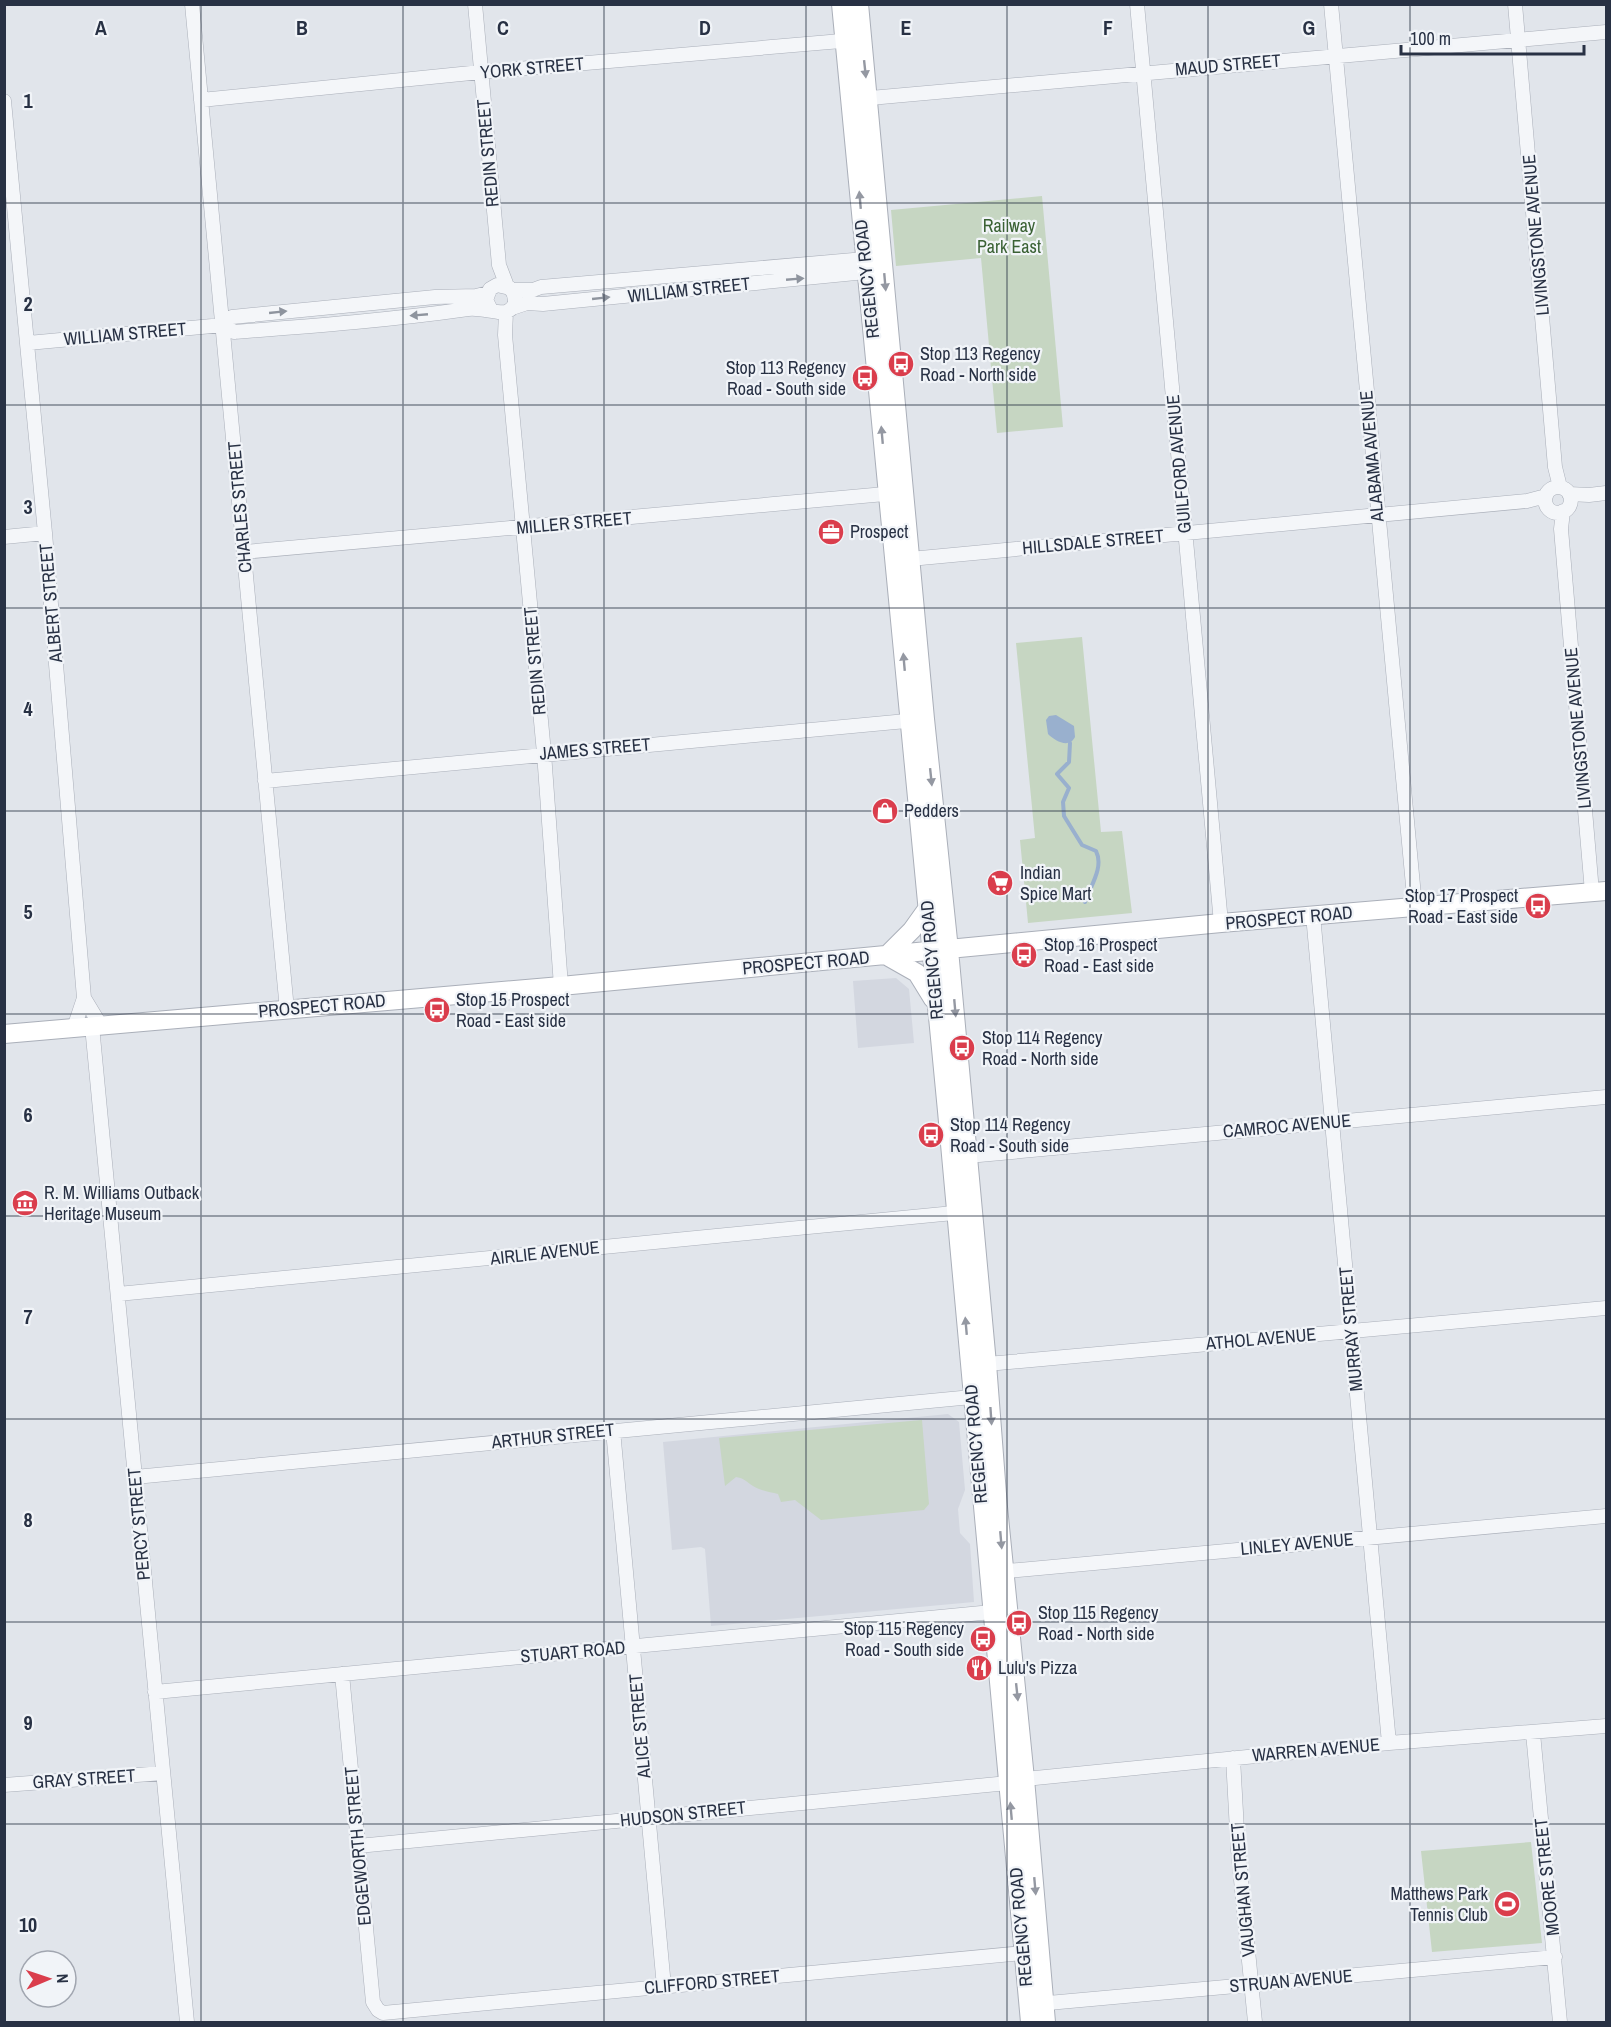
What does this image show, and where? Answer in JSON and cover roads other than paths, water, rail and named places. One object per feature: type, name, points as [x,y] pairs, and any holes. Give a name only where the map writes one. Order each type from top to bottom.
[{"type":"main road","name":"REGENCY ROAD","points":[[841,4],[868,98],[896,493],[917,720],[940,950],[968,1156],[965,1212],[972,1397],[996,1572],[1032,1952],[1034,2010],[1046,2022]]},
{"type":"main road","name":"REGENCY ROAD","points":[[860,4],[853,40],[850,99],[866,266],[896,493],[910,559],[927,909],[940,950],[935,1004],[984,1333],[996,1572],[992,1612],[1017,1781]]},
{"type":"main road","name":"PROSPECT ROAD","points":[[4,1034],[561,986],[1221,923],[1599,891]]},
{"type":"main road","points":[[927,909],[912,930],[886,956],[917,973],[935,1004]]},
{"type":"main road","points":[[972,1397],[979,1382],[978,1352],[984,1333]]},
{"type":"street","name":"CHARLES STREET","points":[[192,4],[287,1010]]},
{"type":"street","name":"REDIN STREET","points":[[474,4],[500,289]]},
{"type":"street","name":"GUILFORD AVENUE","points":[[1137,4],[1221,923]]},
{"type":"street","name":"ALABAMA AVENUE","points":[[1331,4],[1415,907]]},
{"type":"street","name":"LIVINGSTONE AVENUE","points":[[1515,4],[1558,500],[1599,891]]},
{"type":"street","name":"MAUD STREET","points":[[850,99],[1606,32]]},
{"type":"street","name":"YORK STREET","points":[[201,100],[481,72],[853,40]]},
{"type":"street","name":"ALBERT STREET","points":[[4,101],[45,533],[84,998],[89,1027]]},
{"type":"street","name":"WILLIAM STREET","points":[[28,343],[223,325],[232,317],[435,297],[476,296],[500,289],[533,290],[541,287],[866,266]]},
{"type":"street","name":"WILLIAM STREET","points":[[223,325],[234,332],[436,314],[477,308],[501,311],[527,303],[543,304],[866,266]]},
{"type":"street","points":[[500,289],[515,299],[501,311],[486,300],[500,289]]},
{"type":"street","name":"REDIN STREET","points":[[501,311],[523,528],[561,986]]},
{"type":"street","name":"MILLER STREET","points":[[244,552],[896,493]]},
{"type":"street","name":"HILLSDALE STREET","points":[[910,559],[1378,514],[1558,500],[1606,493]]},
{"type":"street","points":[[4,537],[45,533]]},
{"type":"street","name":"JAMES STREET","points":[[265,781],[543,753],[917,720]]},
{"type":"street","name":"MURRAY STREET","points":[[1313,915],[1389,1743]]},
{"type":"street","name":"ALBERT STREET","points":[[84,998],[89,1027]]},
{"type":"street","name":"PERCY STREET","points":[[89,1027],[118,1294],[187,2022]]},
{"type":"street","name":"CAMROC AVENUE","points":[[968,1156],[1606,1097]]},
{"type":"street","name":"AIRLIE AVENUE","points":[[118,1294],[965,1212]]},
{"type":"street","name":"ATHOL AVENUE","points":[[987,1364],[1606,1308]]},
{"type":"street","name":"ARTHUR STREET","points":[[135,1477],[972,1397]]},
{"type":"street","name":"ALICE STREET","points":[[613,1430],[664,1987]]},
{"type":"street","name":"LINLEY AVENUE","points":[[996,1572],[1606,1516]]},
{"type":"street","name":"STUART ROAD","points":[[155,1692],[992,1612]]},
{"type":"street","name":"EDGEWORTH STREET","points":[[342,1674],[373,2002],[383,2013]]},
{"type":"street","name":"WARREN AVENUE","points":[[1017,1781],[1389,1743],[1606,1726]]},
{"type":"street","name":"MOORE STREET","points":[[1533,1733],[1560,2022]]},
{"type":"street","name":"VAUGHAN STREET","points":[[1233,1758],[1238,1849],[1255,2022]]},
{"type":"street","name":"GRAY STREET","points":[[4,1785],[163,1773]]},
{"type":"street","name":"HUDSON STREET","points":[[358,1846],[1017,1781]]},
{"type":"street","name":"CLIFFORD STREET","points":[[383,2013],[1032,1952]]},
{"type":"street","name":"STRUAN AVENUE","points":[[1034,2010],[1252,1985],[1555,1957]]},
{"type":"water","points":[[1056,715],[1074,726],[1075,737],[1069,743],[1058,741],[1048,734],[1046,720],[1049,716]]},
{"type":"waterway","points":[[1070,743],[1069,762],[1057,774],[1069,788],[1063,802],[1064,816],[1082,845],[1096,851],[1098,857],[1098,870],[1085,902]]},
{"type":"place","name":"Stop 113 Regency Road - North side","points":[[901,364]]},
{"type":"place","name":"Stop 113 Regency Road - South side","points":[[865,378]]},
{"type":"place","name":"Prospect","points":[[831,532]]},
{"type":"place","name":"Pedders","points":[[885,811]]},
{"type":"place","name":"Indian Spice Mart","points":[[1000,883]]},
{"type":"place","name":"Stop 17 Prospect Road - East side","points":[[1538,906]]},
{"type":"place","name":"Stop 16 Prospect Road - East side","points":[[1024,955]]},
{"type":"place","name":"Stop 15 Prospect Road - East side","points":[[437,1010]]},
{"type":"place","name":"Stop 114 Regency Road - North side","points":[[962,1048]]},
{"type":"place","name":"Stop 114 Regency Road - South side","points":[[931,1135]]},
{"type":"place","name":"R. M. Williams Outback Heritage Museum","points":[[25,1203]]},
{"type":"place","name":"Stop 115 Regency Road - North side","points":[[1019,1623]]},
{"type":"place","name":"Stop 115 Regency Road - South side","points":[[983,1639]]},
{"type":"place","name":"Lulu's Pizza","points":[[979,1668]]},
{"type":"place","name":"Matthews Park Tennis Club","points":[[1507,1904]]},
{"type":"park label","name":"Railway Park East","points":[[1009,236]]}]
